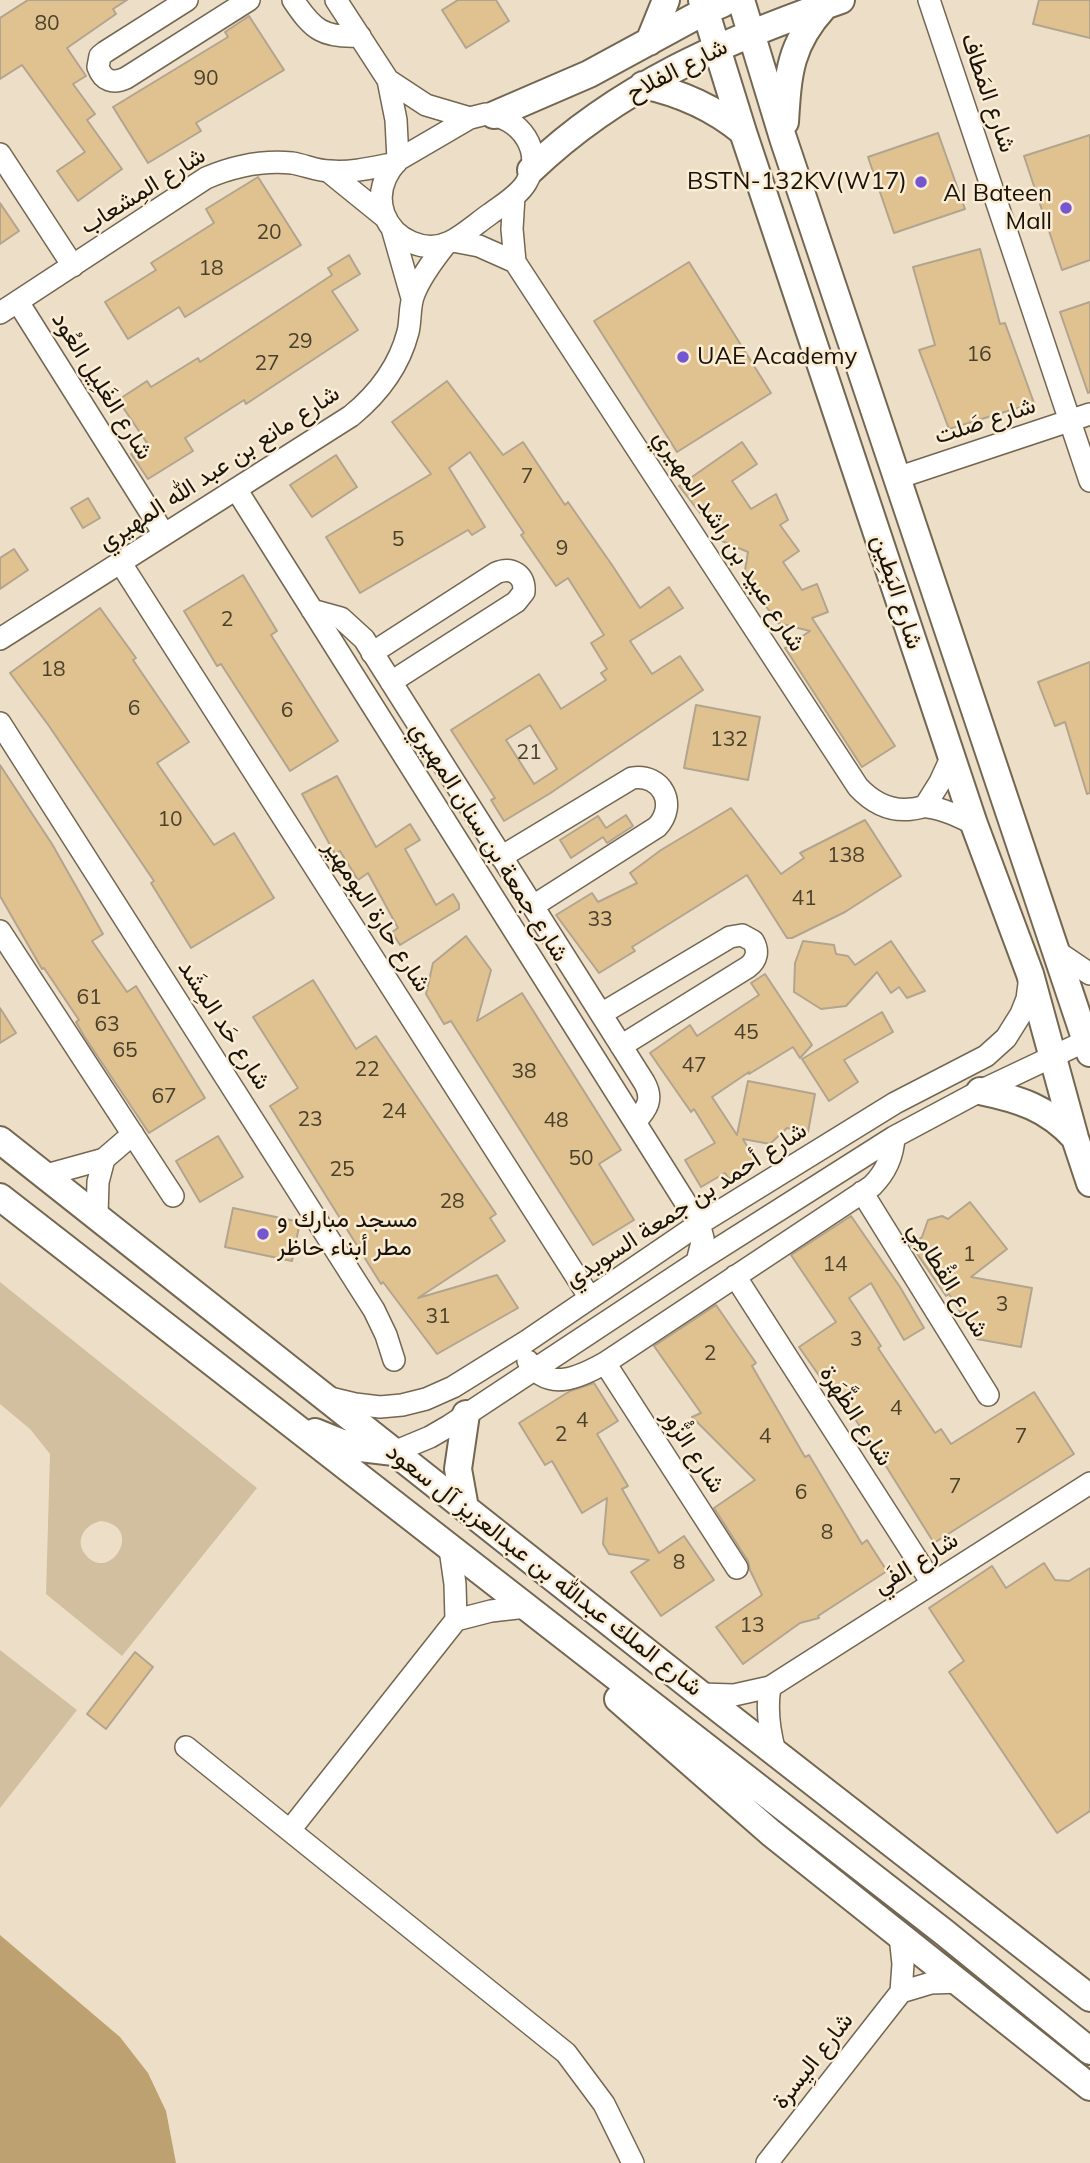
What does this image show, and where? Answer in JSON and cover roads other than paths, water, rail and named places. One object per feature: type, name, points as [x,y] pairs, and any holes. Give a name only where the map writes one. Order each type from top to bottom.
[{"type":"main road","points":[[649,42],[666,0]]},
{"type":"main road","name":"شارع الفلاح","points":[[482,116],[568,84],[649,42],[704,5],[733,0]]},
{"type":"main road","name":"شارع البَطِين","points":[[741,0],[783,138],[1089,1044]]},
{"type":"main road","points":[[783,138],[788,76],[794,51],[807,27],[833,3]]},
{"type":"main road","name":"شارع الفلاح","points":[[531,170],[595,115],[643,85],[717,48],[833,3]]},
{"type":"main road","name":"شارع البَطِين","points":[[704,5],[743,132],[974,824],[1030,974],[1090,1184]]},
{"type":"main road","points":[[643,85],[696,101],[743,132]]},
{"type":"main road","points":[[979,1092],[1030,1104],[1055,1118],[1075,1138]]},
{"type":"main road","name":"شارع الملك عبدالله بن عبدالعزيز آل سعود","points":[[0,1140],[700,1694],[1090,1998]]},
{"type":"main road","name":"شارع الملك عبدالله بن عبدالعزيز آل سعود","points":[[0,1197],[945,1933],[1090,2051]]},
{"type":"main road","points":[[273,1411],[352,1447],[394,1452]]},
{"type":"main road","points":[[465,1508],[458,1469],[466,1414]]},
{"type":"main road","points":[[526,1607],[567,1653],[712,1783],[900,1937],[961,1982],[1090,2087]]},
{"type":"street","points":[[187,0],[100,56],[98,67],[104,77],[114,81],[125,78],[215,9],[249,0]]},
{"type":"street","points":[[293,0],[308,22],[320,32],[335,37],[360,36]]},
{"type":"street","points":[[336,0],[388,80],[396,120],[397,162]]},
{"type":"street","name":"شارع المَطاف","points":[[929,0],[1090,481]]},
{"type":"street","points":[[388,80],[426,105],[504,118],[521,130],[531,149],[531,170],[522,189],[514,196],[449,242],[436,246],[407,241],[389,223],[382,209],[384,179],[397,162],[482,116]]},
{"type":"street","points":[[0,154],[73,265]]},
{"type":"street","name":"شارع المِشعاب","points":[[9,308],[206,178],[222,171],[275,162],[293,163],[328,172],[397,162]]},
{"type":"street","name":"شارع المِشعاب","points":[[328,172],[389,223]]},
{"type":"street","name":"شارع عبيد بن راشد المهيري","points":[[514,196],[512,229],[515,262],[858,787],[874,801],[893,809],[925,806],[974,824]]},
{"type":"street","name":"شارع مانع بن عبد الله المهيري","points":[[0,639],[351,416],[377,392],[388,378],[403,347],[411,315],[412,298],[389,223]]},
{"type":"street","points":[[449,242],[492,250],[515,262]]},
{"type":"street","name":"شارع مانع بن عبد الله المهيري","points":[[412,298],[427,269],[449,242]]},
{"type":"street","name":"شارع الغَلِيل العُود","points":[[9,308],[164,534]]},
{"type":"street","name":"شارع صَلت","points":[[897,478],[1090,414]]},
{"type":"street","name":"شارع جمعة بن سنان المهيري","points":[[236,489],[699,1224]]},
{"type":"street","name":"شارع حارة البومهير","points":[[120,562],[590,1298]]},
{"type":"street","points":[[372,653],[496,573],[508,570],[523,580],[524,592],[516,602],[391,682]]},
{"type":"street","points":[[312,610],[332,614],[350,624],[372,653],[533,906],[649,1091],[648,1106],[635,1122]]},
{"type":"street","name":"شارع حَد المِشَد","points":[[0,723],[374,1310],[394,1360]]},
{"type":"street","points":[[925,806],[952,756]]},
{"type":"street","name":"شارع جمعة بن سنان المهيري","points":[[501,857],[632,778],[647,778],[665,792],[668,807],[663,821],[657,827],[533,906]]},
{"type":"street","points":[[0,931],[173,1196]]},
{"type":"street","points":[[601,1014],[730,937],[742,935],[753,941],[757,952],[748,967],[621,1046]]},
{"type":"street","points":[[1056,951],[1090,974]]},
{"type":"street","name":"شارع أحمد بن جمعة السويدي","points":[[323,1396],[380,1407],[426,1399],[453,1387],[527,1341],[699,1224],[884,1110],[998,1047],[1013,1029],[1027,999],[1030,974]]},
{"type":"street","points":[[394,1452],[430,1437],[894,1137],[1053,1056],[1089,1044]]},
{"type":"street","points":[[967,1065],[978,1081],[979,1092]]},
{"type":"street","points":[[46,1175],[104,1159],[133,1134]]},
{"type":"street","points":[[527,1341],[526,1354],[534,1369],[551,1378],[580,1377],[872,1186],[886,1169],[894,1137]]},
{"type":"street","points":[[97,1216],[98,1182],[104,1159]]},
{"type":"street","name":"شارع القُطامِي","points":[[862,1192],[988,1395]]},
{"type":"street","points":[[697,1262],[703,1238],[699,1224]]},
{"type":"street","name":"شارع الظَّهَرة","points":[[736,1276],[932,1583]]},
{"type":"street","name":"شارع الزُّور","points":[[605,1363],[737,1569]]},
{"type":"street","name":"شارع الفَي","points":[[700,1694],[734,1695],[769,1687],[1090,1483]]},
{"type":"street","points":[[450,1549],[456,1620]]},
{"type":"street","points":[[290,1830],[456,1620],[491,1611],[526,1607]]},
{"type":"street","points":[[769,1687],[768,1721],[775,1752]]},
{"type":"street","points":[[186,1747],[566,2053],[604,2104],[633,2163]]},
{"type":"street","points":[[900,1937],[903,1964],[901,1992],[931,1983],[961,1982]]},
{"type":"street","name":"شارع اليِسرة","points":[[767,2163],[901,1992]]},
{"type":"place","name":"BSTN-132KV(W17)","points":[[921,182]]},
{"type":"place","name":"Al Bateen Mall","points":[[1066,208]]},
{"type":"place","name":"UAE Academy","points":[[683,357]]},
{"type":"place","name":"مسجد مبارك و مطر أبناء حاظر","points":[[263,1234]]}]
